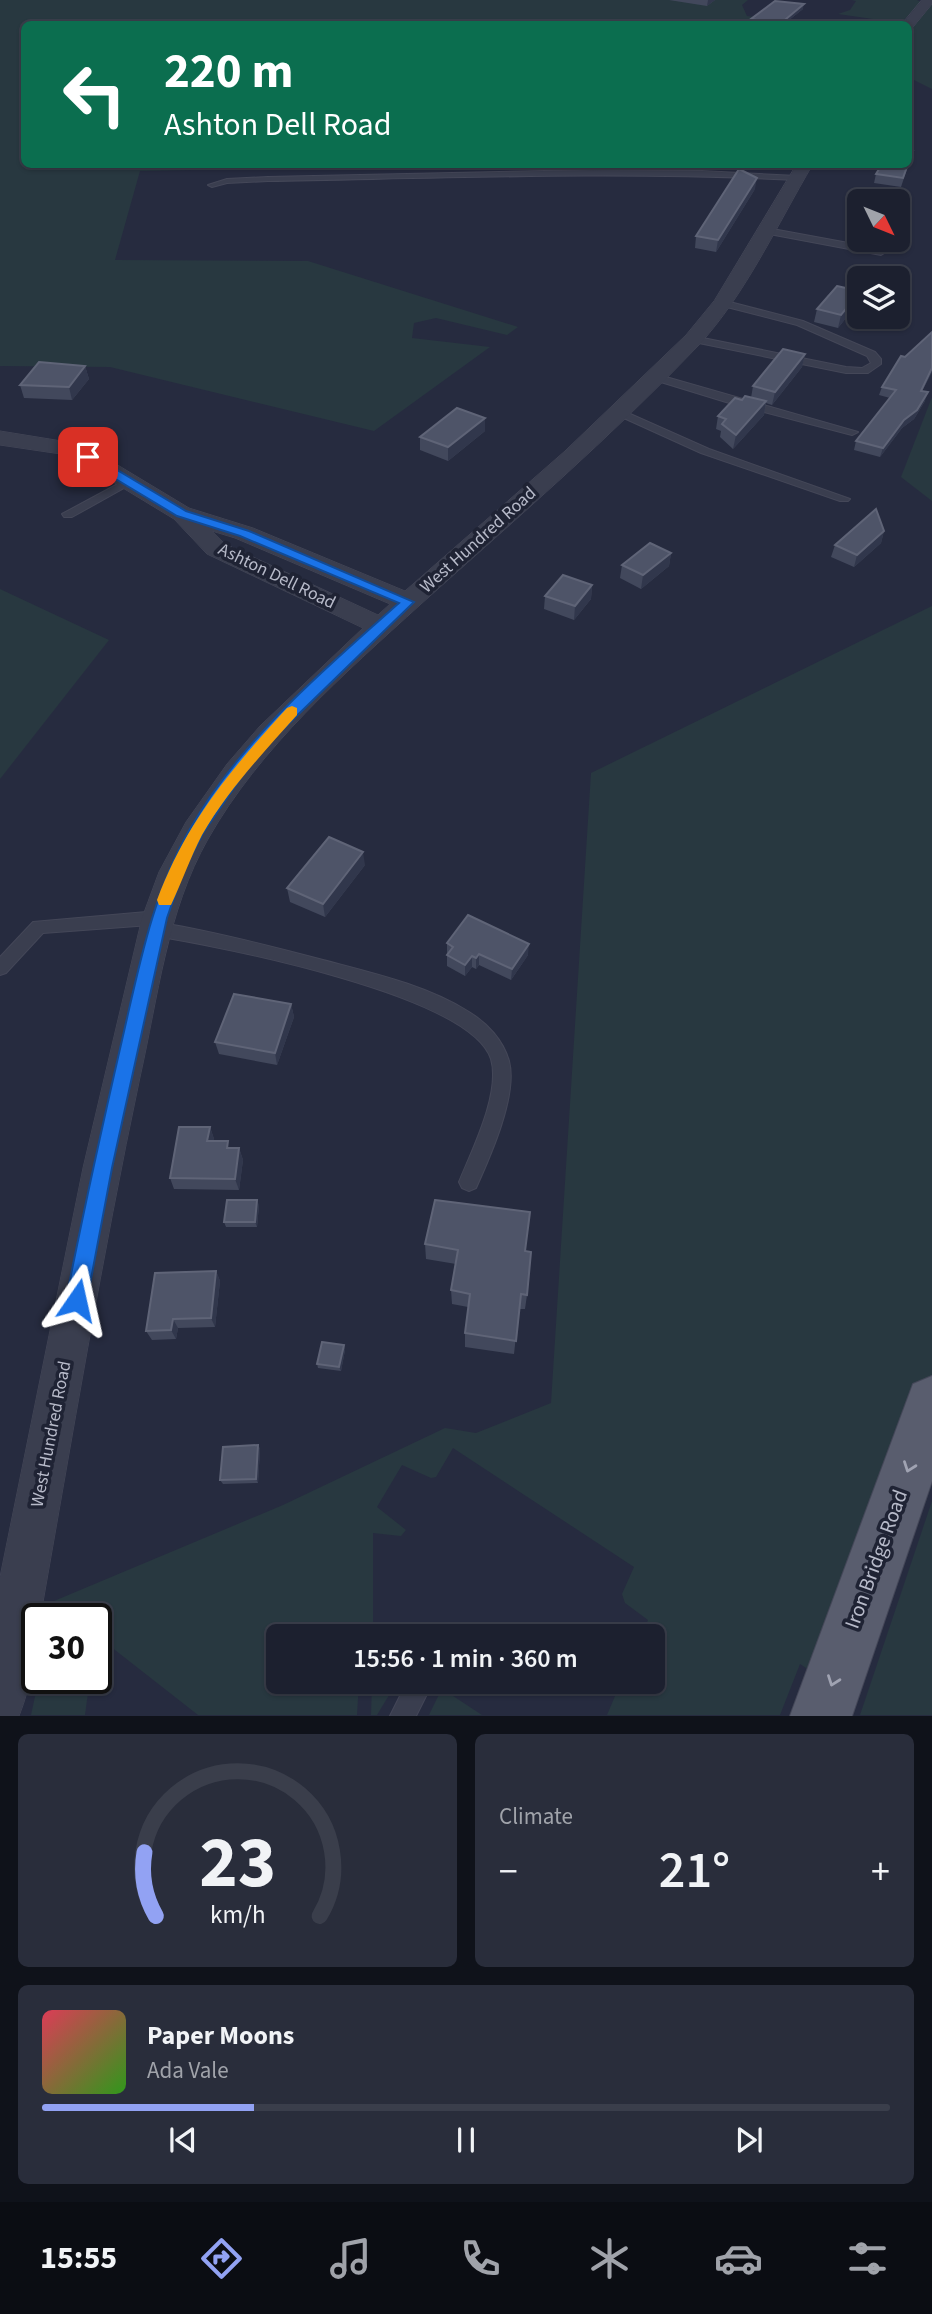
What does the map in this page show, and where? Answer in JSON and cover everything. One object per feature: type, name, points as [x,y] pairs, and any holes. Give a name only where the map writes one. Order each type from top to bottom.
[{"type":"main road","name":"Iron Bridge Road","points":[[821,1716],[932,1403]]},
{"type":"street","points":[[911,21],[929,0]]},
{"type":"street","name":"West Hundred Road","points":[[0,1701],[102,1168],[157,924],[175,872],[197,830],[237,772],[270,733],[408,602],[573,456],[693,339],[722,303],[801,171]]},
{"type":"street","name":"Ashton Dell Road","points":[[0,438],[66,448],[88,457],[181,513],[244,533],[408,602]]},
{"type":"street","name":"Ashton Dell Road","points":[[181,513],[216,550],[382,626]]},
{"type":"lane","points":[[212,185],[228,181],[268,179],[593,172],[801,171]]},
{"type":"lane","points":[[767,231],[847,246]]},
{"type":"lane","points":[[693,339],[846,370],[864,371],[876,365],[876,359],[871,354],[800,323],[722,303]]},
{"type":"lane","points":[[655,377],[852,432]]},
{"type":"lane","points":[[618,412],[705,451],[844,499]]},
{"type":"lane","points":[[68,514],[129,481]]},
{"type":"lane","points":[[0,968],[39,926],[157,924],[350,974],[451,1010],[486,1035],[501,1060],[493,1119],[469,1182]]},
{"type":"lane","points":[[402,1716],[414,1694]]},
{"type":"shaded area","points":[[0,0],[748,0],[742,5],[747,16],[785,21],[21,21],[21,168],[302,168],[140,171],[115,260],[308,261],[518,327],[507,335],[436,318],[414,323],[412,338],[490,347],[374,431],[110,367],[0,366]]},
{"type":"shaded area","points":[[852,0],[921,2],[903,21],[838,14],[850,10],[856,1]]},
{"type":"shaded area","points":[[932,0],[932,89],[912,79],[912,21]]},
{"type":"shaded area","points":[[932,397],[932,501],[901,477]]},
{"type":"shaded area","points":[[0,589],[109,640],[0,779]]},
{"type":"shaded area","points":[[932,606],[932,1382],[829,1683],[800,1664],[780,1715],[607,1715],[616,1694],[665,1694],[665,1624],[646,1624],[648,1620],[625,1603],[622,1594],[634,1567],[453,1448],[436,1477],[431,1478],[402,1465],[377,1507],[406,1530],[401,1536],[373,1533],[373,1624],[266,1624],[266,1694],[358,1694],[357,1715],[198,1715],[112,1648],[112,1603],[54,1601],[283,1505],[445,1428],[476,1433],[551,1403],[591,773]]},
{"type":"shaded area","points":[[932,1501],[932,1715],[860,1715]]},
{"type":"shaded area","points":[[36,1694],[88,1694],[85,1715],[31,1715]]},
{"type":"shaded area","points":[[372,1694],[390,1694],[377,1715],[371,1715]]},
{"type":"shaded area","points":[[439,1694],[454,1694],[453,1696],[482,1715],[429,1715]]},
{"type":"building","points":[[775,1],[804,4],[784,21],[751,19]]},
{"type":"building","points":[[880,168],[907,168],[903,178],[876,174]]},
{"type":"building","points":[[739,169],[757,178],[718,240],[696,236]]},
{"type":"building","points":[[837,286],[847,288],[847,308],[841,315],[817,309]]},
{"type":"building","points":[[932,332],[932,368],[921,391],[928,392],[917,410],[904,420],[883,448],[856,441],[896,390],[882,387],[901,356],[905,357]]},
{"type":"building","points":[[783,349],[805,354],[775,392],[753,386]]},
{"type":"building","points":[[39,362],[85,366],[69,387],[20,385]]},
{"type":"building","points":[[745,396],[766,401],[736,435],[722,424],[726,419],[718,416],[735,398],[742,400]]},
{"type":"building","points":[[457,408],[485,418],[448,447],[420,437]]},
{"type":"building","points":[[876,509],[884,531],[857,555],[835,545]]},
{"type":"building","points":[[650,543],[671,553],[643,575],[622,565]]},
{"type":"building","points":[[563,575],[592,585],[575,606],[545,596]]},
{"type":"building","points":[[329,837],[363,852],[323,904],[287,888]]},
{"type":"building","points":[[468,915],[529,944],[512,969],[479,954],[476,958],[472,956],[465,965],[447,955],[453,947],[447,943]]},
{"type":"building","points":[[234,994],[291,1004],[275,1053],[215,1042]]},
{"type":"building","points":[[179,1127],[210,1127],[207,1141],[228,1141],[227,1148],[239,1148],[235,1179],[170,1178]]},
{"type":"building","points":[[227,1200],[257,1200],[255,1222],[224,1222]]},
{"type":"building","points":[[435,1200],[530,1212],[525,1251],[531,1252],[527,1295],[521,1294],[516,1341],[465,1333],[470,1294],[451,1290],[458,1250],[425,1244]]},
{"type":"building","points":[[216,1271],[211,1318],[173,1319],[171,1330],[146,1331],[155,1273]]},
{"type":"building","points":[[322,1342],[344,1345],[339,1367],[317,1364]]},
{"type":"building","points":[[258,1445],[256,1479],[220,1480],[223,1447]]},
{"type":"slow traffic","points":[[165,900],[175,872],[197,830],[237,772],[292,711]]},
{"type":"route","points":[[77,1300],[102,1168],[159,918],[175,872],[197,830],[237,772],[270,733],[408,602],[244,533],[181,513],[88,457]]}]
